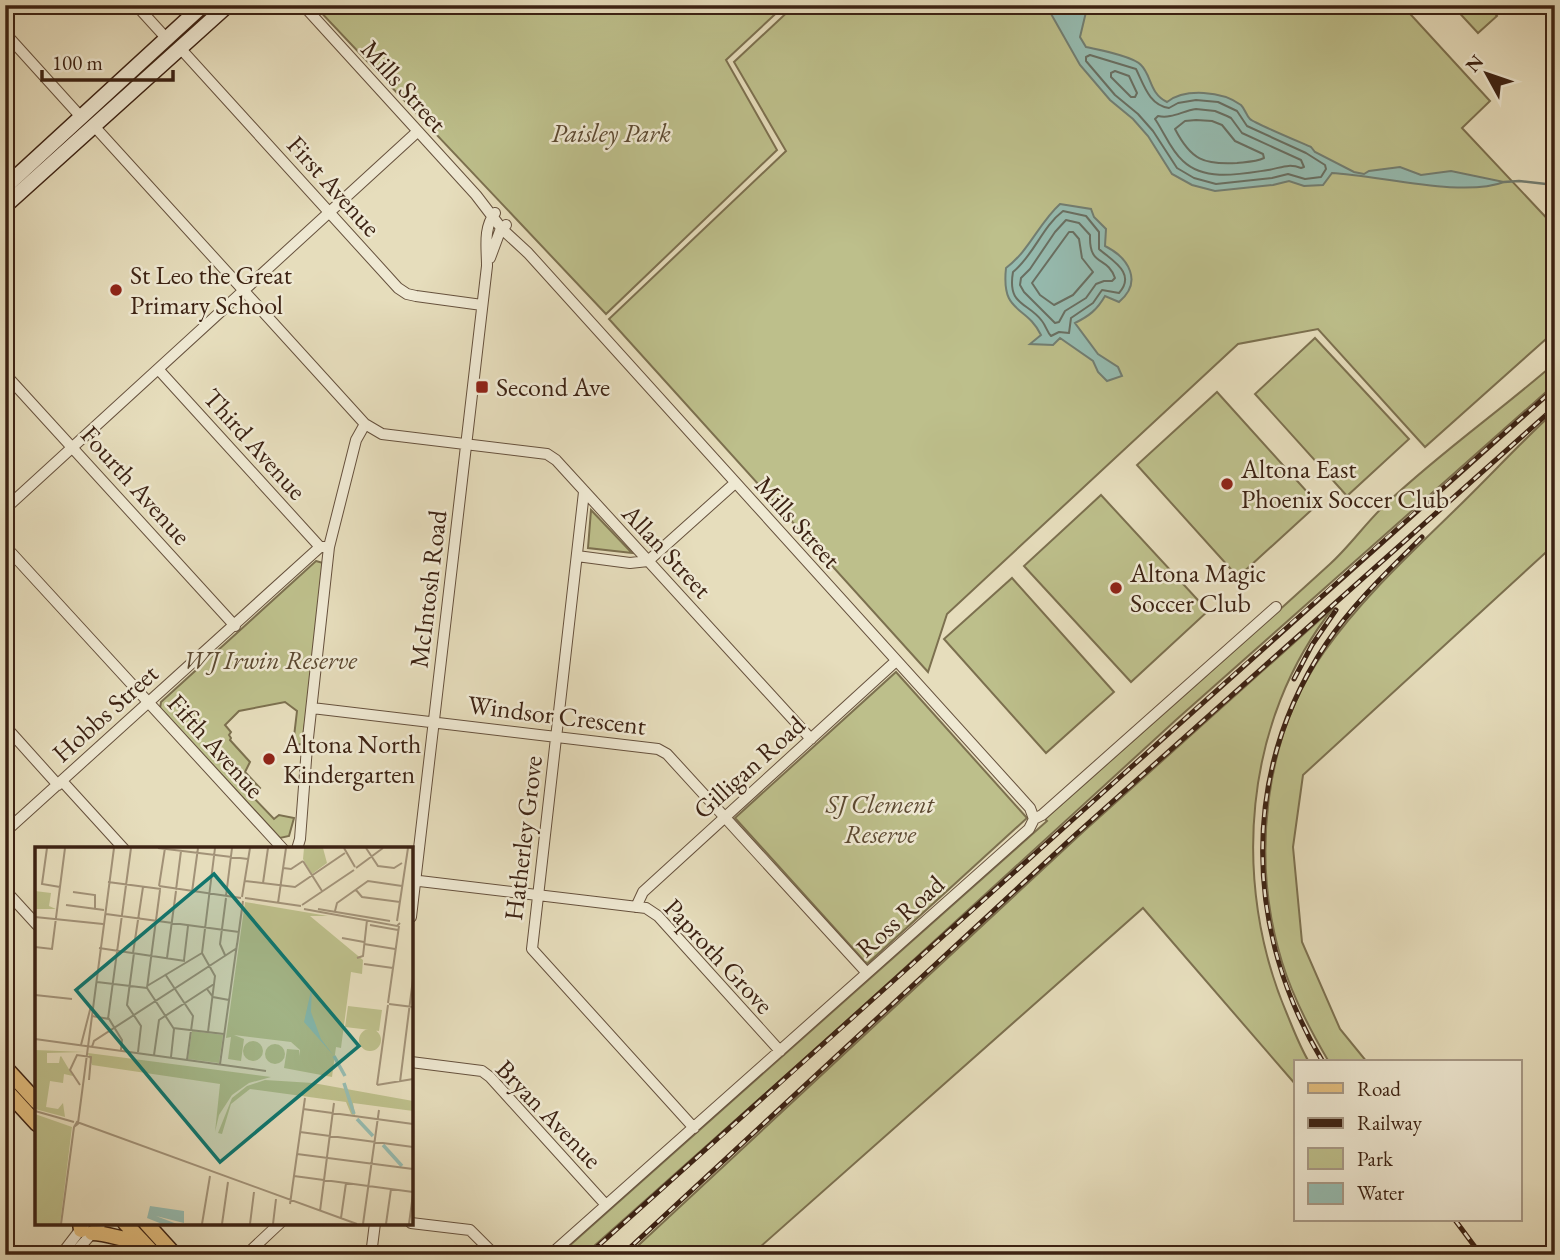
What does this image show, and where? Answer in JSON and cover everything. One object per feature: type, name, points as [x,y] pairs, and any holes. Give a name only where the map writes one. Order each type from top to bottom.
[{"type":"main road","points":[[5,1067],[35,1100]]},
{"type":"main road","points":[[5,1089],[35,1122]]},
{"type":"main road","points":[[127,1225],[149,1250]]},
{"type":"main road","points":[[148,1225],[175,1255]]},
{"type":"main road","points":[[88,1227],[132,1241],[149,1250]]},
{"type":"street","points":[[136,5],[167,38]]},
{"type":"street","points":[[5,187],[203,5]]},
{"type":"street","points":[[5,206],[228,5]]},
{"type":"street","name":"Mills Street","points":[[303,5],[1030,808],[1034,819]]},
{"type":"street","points":[[5,33],[81,117],[94,125],[365,425],[356,440],[325,547],[298,847]]},
{"type":"street","name":"First Avenue","points":[[180,48],[398,288],[407,294],[482,305]]},
{"type":"street","points":[[5,509],[417,132]]},
{"type":"street","name":"McIntosh Road","points":[[413,880],[487,266],[487,232],[494,215]]},
{"type":"street","name":"McIntosh Road","points":[[487,266],[495,242],[505,226]]},
{"type":"street","name":"Third Avenue","points":[[158,369],[325,547]]},
{"type":"street","name":"Fourth Avenue","points":[[5,374],[235,626]]},
{"type":"street","name":"Allan Street","points":[[365,425],[382,434],[547,454],[556,460],[811,739]]},
{"type":"street","points":[[577,556],[630,563],[648,561],[735,483]]},
{"type":"street","name":"Hatherley Grove","points":[[584,492],[531,942],[535,954],[694,1128]]},
{"type":"street","name":"Fifth Avenue","points":[[5,545],[281,847]]},
{"type":"street","name":"Hobbs Street","points":[[5,832],[325,547]]},
{"type":"street","name":"Ross Road","points":[[550,1255],[1029,829],[1034,819],[1042,815],[1276,607]]},
{"type":"street","name":"Gilligan Road","points":[[636,907],[643,892],[896,661]]},
{"type":"street","name":"Windsor Crescent","points":[[312,708],[658,748],[667,754],[867,973]]},
{"type":"street","points":[[5,726],[122,847]]},
{"type":"street","name":"Paproth Grove","points":[[413,880],[646,908],[658,916],[780,1051]]},
{"type":"street","points":[[5,890],[35,923]]},
{"type":"street","name":"Bryan Avenue","points":[[413,1062],[474,1068],[489,1076],[606,1205]]},
{"type":"street","points":[[413,1223],[470,1230],[495,1255]]},
{"type":"street","points":[[246,1255],[278,1225]]},
{"type":"street","points":[[371,1255],[375,1225]]},
{"type":"street","points":[[61,1255],[88,1227]]},
{"type":"street","points":[[73,1255],[88,1227]]},
{"type":"green space","name":"Paisley Park","points":[[314,5],[785,5],[726,60],[777,150],[606,314]]},
{"type":"green space","points":[[795,5],[1402,5],[1490,101],[1462,128],[1555,227],[1555,331],[1425,447],[1318,329],[1238,344],[947,614],[928,672],[609,319],[786,151],[734,62]]},
{"type":"green space","points":[[1452,5],[1488,5],[1497,16],[1478,33]]},
{"type":"green space","points":[[1315,338],[1409,439],[1347,496],[1255,394]]},
{"type":"green space","points":[[1555,363],[1555,384],[1177,719],[849,1019],[584,1255],[559,1255],[1047,821],[1045,819],[1338,557],[1380,509]]},
{"type":"green space","name":"Altona East Phoenix Soccer Club","points":[[1217,392],[1318,504],[1238,577],[1137,465]]},
{"type":"green space","points":[[1555,411],[1555,544],[1303,775],[1293,847],[1302,942],[1340,1029],[1365,1060],[1328,1060],[1302,1014],[1286,975],[1272,923],[1267,883],[1268,802],[1287,723],[1303,686],[1324,652],[1354,613]]},
{"type":"green space","name":"Altona Magic Soccer Club","points":[[1101,495],[1208,611],[1131,682],[1024,566]]},
{"type":"green space","points":[[591,510],[632,553],[588,548]]},
{"type":"green space","name":"WJ Irwin Reserve","points":[[316,561],[323,563],[325,584],[302,744],[293,745],[297,711],[285,702],[239,711],[225,725],[231,732],[230,740],[250,762],[245,772],[260,788],[252,796],[274,819],[279,815],[294,818],[289,836],[280,838],[160,708],[161,702]]},
{"type":"green space","points":[[1012,578],[1114,692],[1046,753],[944,639]]},
{"type":"green space","points":[[1334,607],[1304,652],[1280,700],[1264,751],[1255,804],[1253,857],[1258,911],[1269,964],[1287,1014],[1308,1060],[1294,1060],[1294,1083],[1143,908],[751,1255],[628,1255],[1085,830]]},
{"type":"green space","name":"SJ Clement Reserve","points":[[896,672],[1027,818],[867,964],[735,818]]},
{"type":"water","points":[[1046,5],[1080,5],[1086,12],[1080,37],[1086,47],[1137,62],[1145,69],[1157,94],[1167,102],[1193,93],[1214,94],[1233,100],[1241,105],[1253,121],[1311,147],[1315,152],[1354,172],[1364,174],[1400,167],[1421,175],[1451,171],[1504,182],[1466,188],[1443,187],[1332,173],[1323,185],[1304,186],[1289,181],[1215,191],[1192,185],[1172,174],[1148,136],[1110,100],[1080,65]]},
{"type":"water","points":[[1060,204],[1091,209],[1094,217],[1106,229],[1105,246],[1121,257],[1130,271],[1130,286],[1119,302],[1105,296],[1092,312],[1075,323],[1098,354],[1118,367],[1122,376],[1107,381],[1098,372],[1093,361],[1060,338],[1053,345],[1030,344],[1041,335],[1007,294],[1006,268],[1021,254]]},
{"type":"waterway","points":[[1504,182],[1555,185]]},
{"type":"railway","points":[[588,1255],[1555,388]]},
{"type":"railway","points":[[622,1255],[1074,836],[1555,407]]},
{"type":"railway","points":[[1322,1060],[1297,1012],[1278,960],[1267,906],[1263,852],[1266,798],[1278,745],[1298,694],[1326,644],[1359,602],[1422,537]]},
{"type":"railway","points":[[1294,679],[1312,645],[1336,610]]},
{"type":"railway","points":[[1456,1222],[1481,1255]]},
{"type":"place","name":"St Leo the Great Primary School","points":[[116,290]]},
{"type":"place","name":"Second Ave","points":[[482,387]]},
{"type":"place","name":"Altona East Phoenix Soccer Club","points":[[1227,484]]},
{"type":"place","name":"Altona Magic Soccer Club","points":[[1116,588]]},
{"type":"place","name":"Altona North Kindergarten","points":[[269,759]]}]
